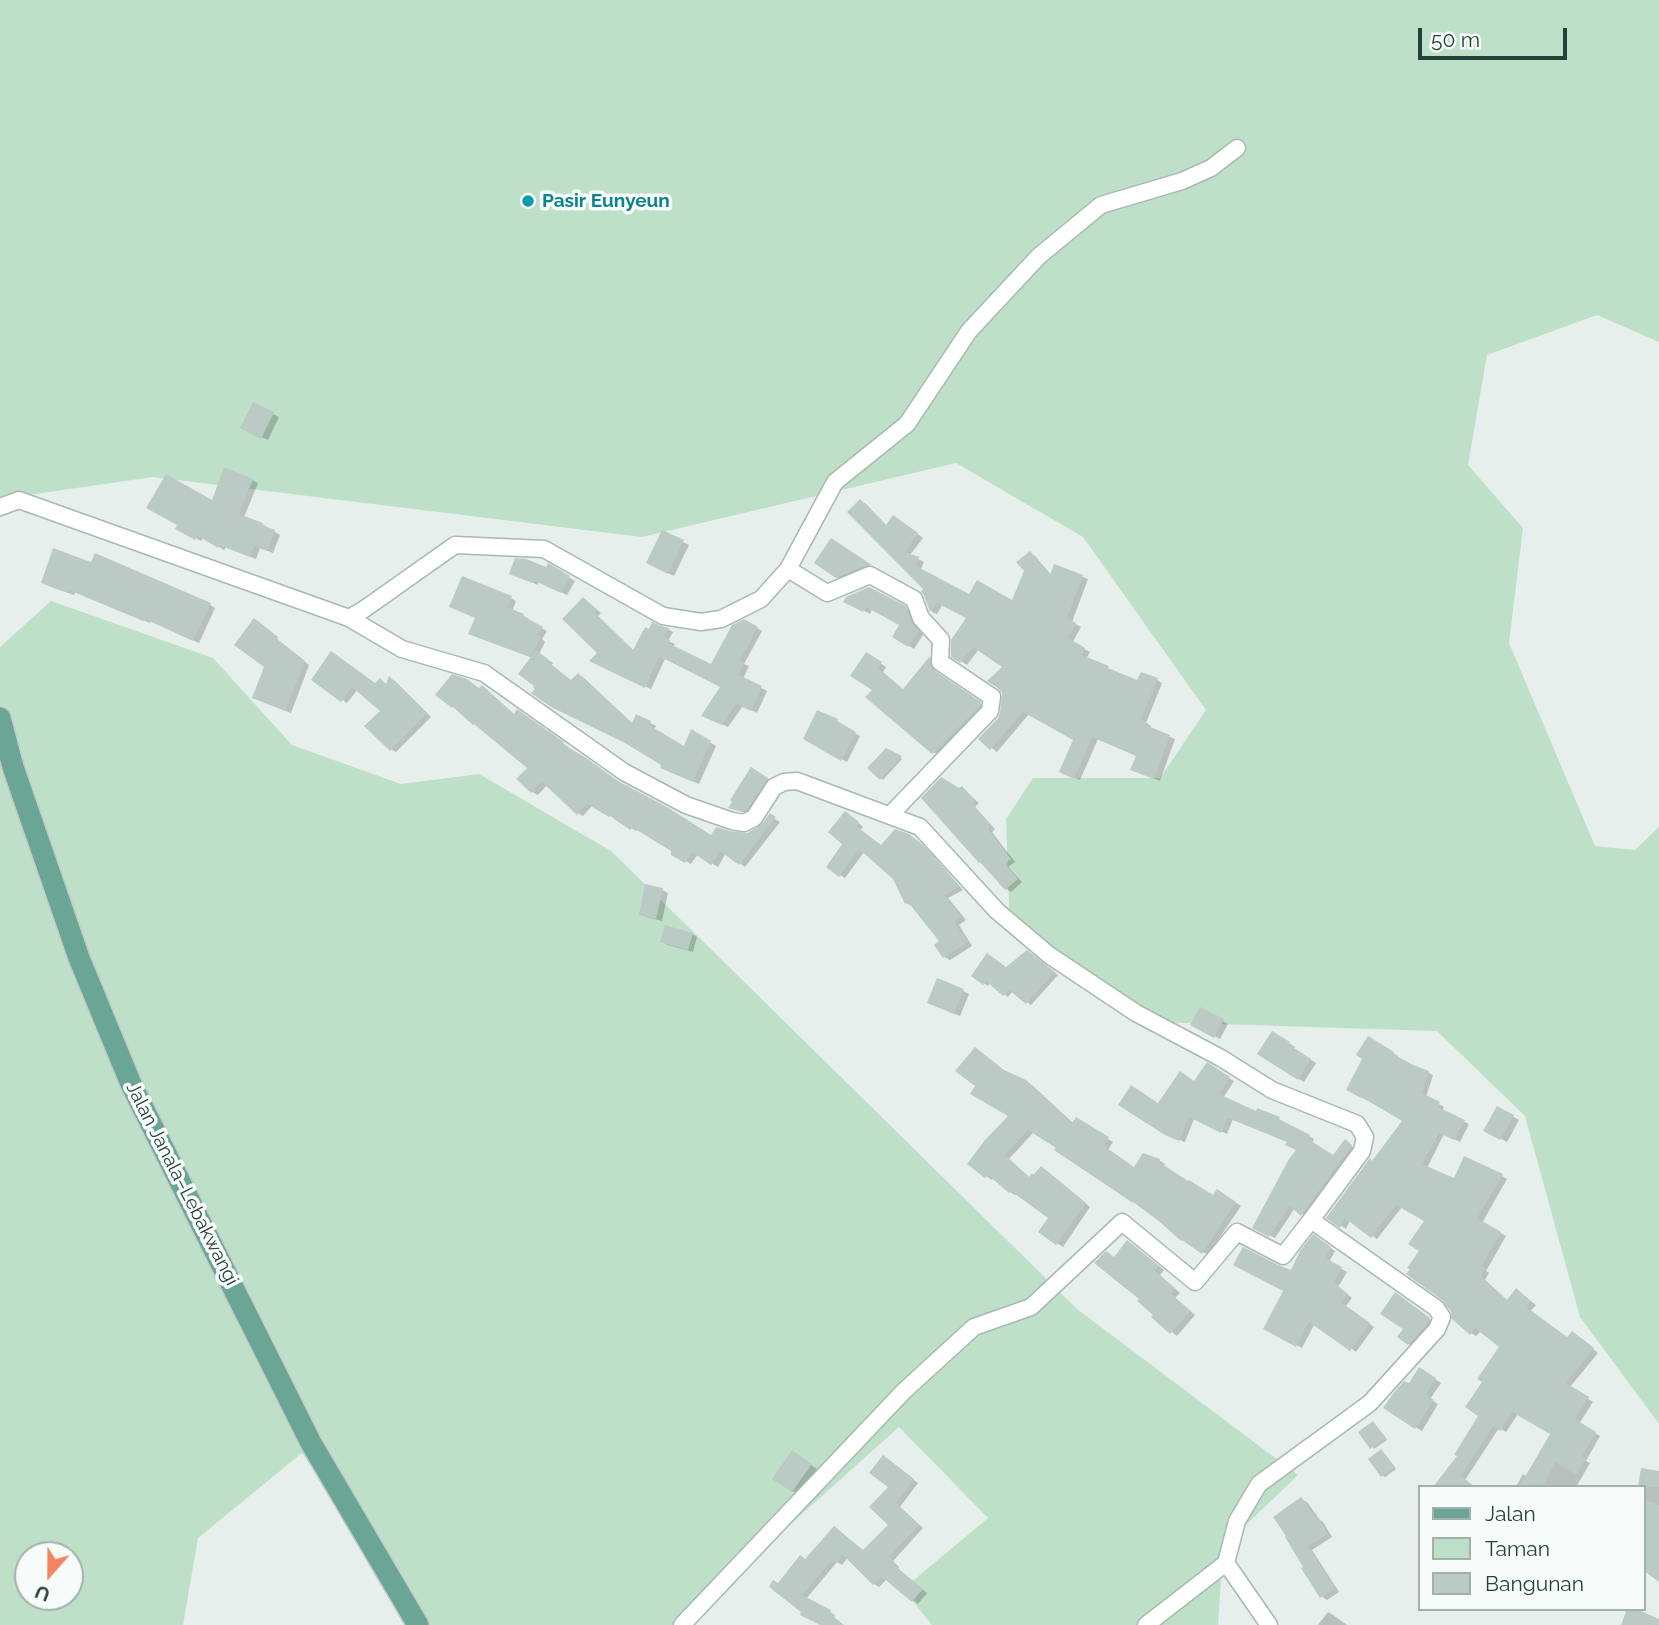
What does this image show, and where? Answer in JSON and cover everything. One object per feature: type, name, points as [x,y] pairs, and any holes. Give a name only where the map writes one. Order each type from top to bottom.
[{"type":"main road","name":"Jalan Janala–Lebakwangi","points":[[0,718],[13,767],[79,958],[131,1084],[311,1443],[418,1625]]},
{"type":"street","points":[[349,618],[455,545],[544,549],[663,616],[701,622],[721,619],[761,599],[788,569],[835,482],[907,424],[969,331],[1039,256],[1101,205],[1182,181],[1211,168],[1237,148]]},
{"type":"street","points":[[0,495],[349,618],[402,649],[484,673],[624,772],[686,805],[744,823],[754,818],[774,787],[784,782],[797,781],[920,827],[997,911],[1049,955],[1136,1013],[1221,1058],[1272,1090],[1357,1124],[1365,1137],[1362,1150],[1283,1256],[1237,1232],[1195,1282],[1122,1223],[1031,1307],[974,1327],[904,1391],[682,1625]]},
{"type":"street","points":[[0,508],[19,500]]},
{"type":"street","points":[[788,569],[827,593],[870,575],[914,599],[921,618],[941,640],[940,662],[992,697],[990,711],[890,816]]},
{"type":"street","points":[[1146,1625],[1226,1563],[1237,1521],[1259,1484],[1370,1403],[1437,1329],[1442,1317],[1436,1308],[1311,1220]]},
{"type":"street","points":[[1226,1563],[1269,1625]]},
{"type":"green space","points":[[0,0],[1659,0],[1659,342],[1597,315],[1487,355],[1468,465],[1523,528],[1509,643],[1595,846],[1635,850],[1659,827],[1659,1424],[1580,1317],[1525,1116],[1437,1031],[1155,1022],[1010,935],[1006,819],[1033,778],[1160,778],[1206,710],[1083,537],[956,463],[642,537],[153,477],[0,499]]},
{"type":"green space","points":[[51,601],[213,658],[292,745],[401,784],[479,774],[611,851],[1077,1309],[1298,1475],[1223,1547],[1218,1625],[932,1625],[903,1589],[988,1518],[899,1427],[678,1625],[422,1625],[302,1453],[198,1538],[183,1625],[0,1625],[0,647]]},
{"type":"building","points":[[253,402],[274,412],[261,439],[240,428]]},
{"type":"building","points":[[224,467],[253,479],[239,514],[275,530],[267,551],[254,546],[250,557],[219,545],[218,548],[197,535],[195,540],[175,529],[177,525],[146,508],[166,474],[212,500]]},
{"type":"building","points":[[860,499],[886,525],[893,515],[918,533],[905,552],[919,557],[916,566],[969,594],[977,580],[1012,600],[1024,571],[1016,562],[1030,551],[1050,575],[1054,564],[1083,575],[1067,618],[1076,623],[1068,638],[1085,648],[1082,655],[1109,666],[1108,668],[1137,680],[1141,672],[1158,678],[1141,719],[1147,722],[1145,725],[1170,735],[1154,779],[1130,770],[1136,756],[1092,737],[1074,779],[1059,772],[1073,740],[1023,712],[990,750],[978,739],[1000,713],[1002,693],[987,681],[1002,667],[973,647],[960,663],[951,657],[951,640],[966,618],[937,603],[930,612],[921,592],[923,589],[847,512]]},
{"type":"building","points":[[662,530],[684,540],[668,574],[646,563]]},
{"type":"building","points":[[831,538],[872,565],[836,578],[814,563]]},
{"type":"building","points":[[53,548],[91,562],[95,553],[211,603],[193,641],[69,590],[68,593],[41,583]]},
{"type":"building","points":[[515,558],[526,559],[546,567],[548,563],[570,576],[561,593],[533,580],[532,583],[509,574]]},
{"type":"building","points":[[462,576],[512,596],[507,607],[524,614],[523,616],[543,627],[537,634],[541,637],[530,657],[468,634],[475,618],[449,607]]},
{"type":"building","points":[[869,587],[906,606],[911,622],[919,631],[908,647],[892,637],[899,625],[866,607],[863,612],[843,602],[846,597]]},
{"type":"building","points":[[583,597],[596,609],[594,612],[633,650],[645,627],[649,629],[652,622],[669,628],[664,637],[670,640],[668,643],[711,664],[732,625],[744,619],[758,627],[740,660],[744,662],[739,675],[762,686],[751,711],[736,704],[722,725],[701,716],[720,687],[661,657],[645,688],[589,661],[597,653],[562,619]]},
{"type":"building","points":[[254,618],[305,661],[285,711],[252,698],[264,667],[234,645]]},
{"type":"building","points":[[536,650],[571,680],[578,673],[632,723],[636,714],[651,721],[649,725],[684,746],[691,729],[711,741],[693,782],[660,768],[661,765],[625,743],[551,707],[531,693],[535,689],[534,686],[518,674]]},
{"type":"building","points":[[331,651],[375,683],[380,678],[386,684],[389,676],[427,713],[390,751],[364,726],[380,711],[352,687],[341,702],[311,680]]},
{"type":"building","points":[[866,652],[882,662],[878,668],[903,689],[930,656],[930,666],[934,670],[981,702],[980,706],[932,754],[865,697],[872,690],[850,676]]},
{"type":"building","points":[[452,674],[467,679],[479,688],[482,685],[514,714],[517,709],[618,781],[667,807],[711,835],[716,827],[748,833],[762,824],[770,813],[776,817],[739,865],[720,851],[711,865],[692,852],[685,863],[632,827],[630,830],[587,804],[577,815],[542,782],[531,793],[516,779],[527,768],[435,695]]},
{"type":"building","points":[[817,710],[838,719],[837,721],[856,732],[841,761],[803,739]]},
{"type":"building","points":[[886,748],[902,756],[880,780],[867,768]]},
{"type":"building","points":[[751,767],[768,778],[747,810],[742,812],[728,808],[732,802],[730,800]]},
{"type":"building","points":[[941,777],[959,788],[962,786],[975,800],[972,803],[991,826],[988,829],[1011,859],[1005,864],[1018,879],[1005,890],[921,798]]},
{"type":"building","points":[[845,811],[859,822],[856,826],[881,845],[895,829],[909,834],[923,845],[960,887],[944,895],[961,917],[954,922],[968,942],[943,958],[934,945],[939,941],[908,902],[905,904],[893,879],[859,849],[839,877],[826,867],[842,844],[828,832]]},
{"type":"building","points":[[645,884],[663,888],[656,919],[639,915]]},
{"type":"building","points":[[665,925],[693,933],[688,950],[660,942]]},
{"type":"building","points":[[1027,950],[1055,972],[1026,1004],[1009,990],[1003,996],[986,981],[983,985],[971,976],[987,953],[1006,967]]},
{"type":"building","points":[[937,978],[964,989],[954,1014],[927,1003]]},
{"type":"building","points":[[1200,1007],[1224,1019],[1214,1038],[1190,1025]]},
{"type":"building","points":[[1272,1031],[1311,1059],[1298,1080],[1257,1054]]},
{"type":"building","points":[[1368,1036],[1394,1052],[1393,1054],[1429,1071],[1422,1093],[1440,1102],[1438,1107],[1465,1120],[1454,1140],[1439,1133],[1422,1164],[1454,1178],[1464,1156],[1503,1174],[1477,1218],[1501,1232],[1482,1266],[1485,1268],[1481,1276],[1507,1300],[1516,1288],[1531,1301],[1526,1307],[1567,1337],[1572,1331],[1594,1348],[1566,1383],[1589,1397],[1575,1419],[1596,1432],[1582,1456],[1586,1458],[1576,1475],[1555,1462],[1543,1485],[1520,1485],[1550,1434],[1512,1412],[1500,1431],[1493,1426],[1461,1476],[1472,1485],[1435,1485],[1457,1456],[1454,1455],[1478,1416],[1465,1407],[1482,1382],[1477,1379],[1499,1347],[1475,1328],[1470,1335],[1452,1319],[1451,1312],[1442,1300],[1406,1274],[1419,1251],[1408,1244],[1424,1221],[1396,1205],[1371,1238],[1345,1218],[1340,1228],[1326,1218],[1370,1158],[1372,1161],[1402,1121],[1346,1090],[1362,1059],[1356,1055]]},
{"type":"building","points":[[975,1047],[1004,1070],[1026,1080],[1072,1123],[1076,1117],[1109,1137],[1104,1146],[1134,1167],[1143,1153],[1160,1159],[1159,1162],[1213,1195],[1217,1189],[1236,1202],[1202,1254],[1181,1241],[1133,1202],[1028,1130],[1005,1155],[1029,1177],[1041,1166],[1086,1203],[1056,1245],[1038,1232],[1048,1218],[1011,1191],[1009,1193],[988,1175],[985,1178],[967,1164],[1008,1116],[970,1094],[975,1086],[955,1071]]},
{"type":"building","points":[[1207,1062],[1230,1077],[1219,1094],[1256,1111],[1257,1108],[1280,1117],[1279,1119],[1310,1135],[1308,1139],[1333,1155],[1345,1139],[1352,1145],[1301,1216],[1290,1206],[1269,1237],[1252,1228],[1296,1150],[1285,1145],[1287,1142],[1228,1118],[1221,1133],[1189,1117],[1179,1141],[1118,1105],[1131,1085],[1158,1103],[1180,1071],[1194,1081]]},
{"type":"building","points":[[1497,1106],[1514,1115],[1500,1140],[1483,1131]]},
{"type":"building","points":[[1313,1234],[1331,1247],[1325,1258],[1342,1267],[1334,1283],[1348,1294],[1341,1302],[1370,1323],[1350,1351],[1309,1322],[1296,1347],[1263,1329],[1283,1291],[1233,1265],[1243,1247],[1291,1270],[1300,1251]]},
{"type":"building","points":[[1127,1240],[1159,1266],[1155,1271],[1175,1289],[1171,1294],[1191,1311],[1170,1334],[1151,1317],[1153,1315],[1137,1301],[1139,1299],[1094,1263],[1106,1251],[1114,1257]]},
{"type":"building","points":[[1395,1292],[1430,1318],[1408,1345],[1397,1337],[1403,1329],[1380,1314]]},
{"type":"building","points":[[1419,1367],[1436,1378],[1426,1394],[1434,1400],[1415,1429],[1383,1408],[1404,1381],[1409,1383]]},
{"type":"building","points":[[1373,1421],[1386,1438],[1370,1449],[1358,1432]]},
{"type":"building","points":[[1381,1449],[1395,1467],[1381,1477],[1368,1459]]},
{"type":"building","points":[[792,1450],[812,1464],[792,1492],[772,1479]]},
{"type":"building","points":[[883,1455],[914,1479],[896,1503],[919,1525],[889,1557],[894,1565],[923,1589],[912,1602],[882,1577],[873,1585],[843,1555],[836,1563],[832,1560],[802,1595],[831,1610],[829,1613],[844,1625],[820,1625],[800,1615],[801,1612],[769,1587],[773,1580],[778,1583],[800,1555],[805,1559],[834,1526],[863,1550],[888,1525],[869,1507],[888,1487],[869,1473]]},
{"type":"building","points":[[1641,1468],[1659,1471],[1659,1487],[1638,1485]]},
{"type":"building","points":[[1301,1497],[1328,1534],[1308,1546],[1335,1588],[1320,1598],[1273,1517]]},
{"type":"building","points":[[1645,1500],[1659,1505],[1659,1582],[1645,1572]]},
{"type":"building","points":[[1626,1611],[1641,1611],[1659,1619],[1659,1625],[1621,1625]]},
{"type":"place","name":"Pasir Eunyeun","points":[[528,201]]}]
